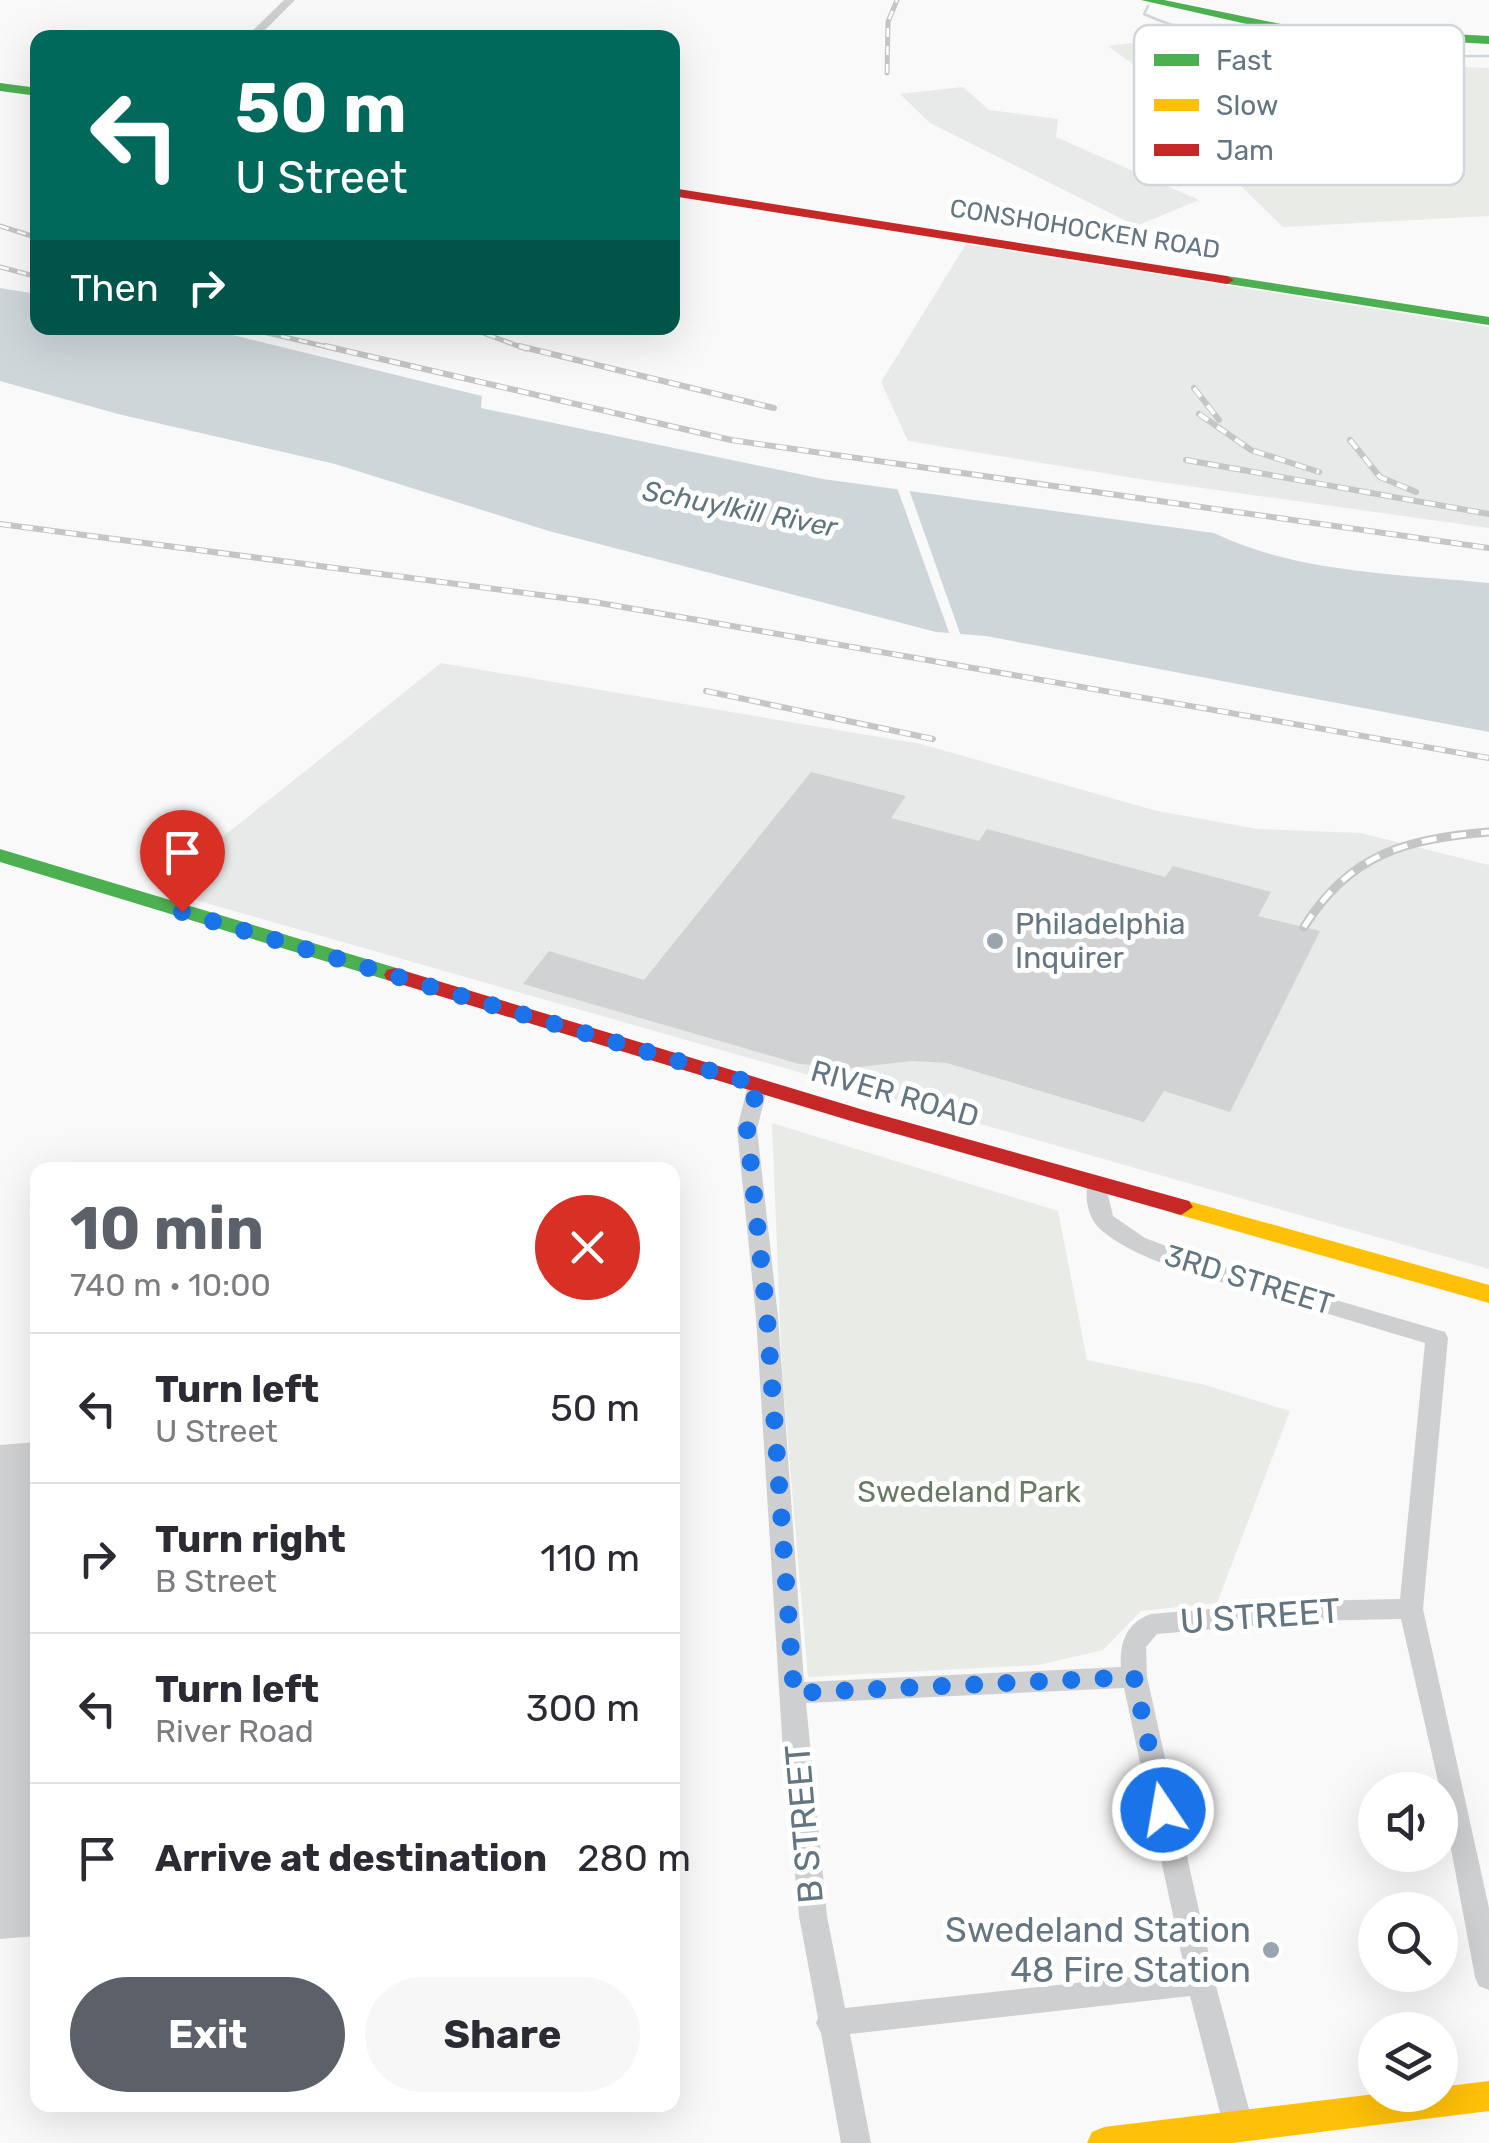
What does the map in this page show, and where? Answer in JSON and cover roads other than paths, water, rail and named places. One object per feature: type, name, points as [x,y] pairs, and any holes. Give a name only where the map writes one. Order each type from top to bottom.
[{"type":"main road","points":[[1147,0],[1267,25]]},
{"type":"main road","points":[[1464,39],[1489,40]]},
{"type":"main road","points":[[0,86],[30,91]]},
{"type":"main road","name":"CONSHOHOCKEN ROAD","points":[[680,193],[1489,321]]},
{"type":"main road","name":"RIVER ROAD","points":[[0,855],[758,1085],[1489,1294]]},
{"type":"main road","points":[[1104,2143],[1206,2138],[1239,2128],[1489,2096]]},
{"type":"street","points":[[258,30],[290,0]]},
{"type":"street","name":"B STREET","points":[[758,1085],[747,1128],[767,1317],[796,1752],[812,1916],[856,2143]]},
{"type":"street","name":"3RD STREET","points":[[1097,1183],[1100,1214],[1112,1228],[1137,1244],[1205,1269],[1437,1338],[1411,1609]]},
{"type":"street","points":[[1411,1609],[1489,1977]]},
{"type":"street","name":"U STREET","points":[[1134,1677],[1131,1645],[1139,1632],[1151,1624],[1305,1611],[1411,1609]]},
{"type":"street","points":[[794,1693],[1134,1677],[1239,2128]]},
{"type":"street","points":[[830,2023],[1202,1982]]},
{"type":"water","name":"Schuylkill River","points":[[0,288],[30,293],[30,335],[233,335],[482,396],[481,408],[823,479],[1214,533],[1279,556],[1348,570],[1489,583],[1489,732],[986,636],[936,632],[549,531],[335,464],[118,414],[0,381]]},
{"type":"waterway","points":[[1148,6],[1144,14],[1173,25]]},
{"type":"waterway","points":[[1464,56],[1489,56]]},
{"type":"railway","points":[[887,73],[888,22],[897,0]]},
{"type":"railway","points":[[0,226],[30,235]]},
{"type":"railway","points":[[0,267],[30,275]]},
{"type":"railway","points":[[276,335],[336,349]]},
{"type":"railway","points":[[489,335],[526,349]]},
{"type":"railway","points":[[325,346],[731,440],[1489,548]]},
{"type":"railway","points":[[519,346],[774,408]]},
{"type":"railway","points":[[1194,388],[1219,420]]},
{"type":"railway","points":[[1199,414],[1251,450],[1319,472]]},
{"type":"railway","points":[[1350,440],[1380,477],[1416,492]]},
{"type":"railway","points":[[1186,460],[1489,514]]},
{"type":"railway","points":[[0,524],[594,602],[1489,758]]},
{"type":"railway","points":[[706,691],[933,739]]},
{"type":"railway","points":[[1304,927],[1341,882],[1383,854],[1432,839],[1489,832]]},
{"type":"place","name":"Philadelphia Inquirer","points":[[995,941]]},
{"type":"place","name":"Swedeland Station 48 Fire Station","points":[[1271,1950]]},
{"type":"park label","name":"Swedeland Park","points":[[969,1492]]}]
